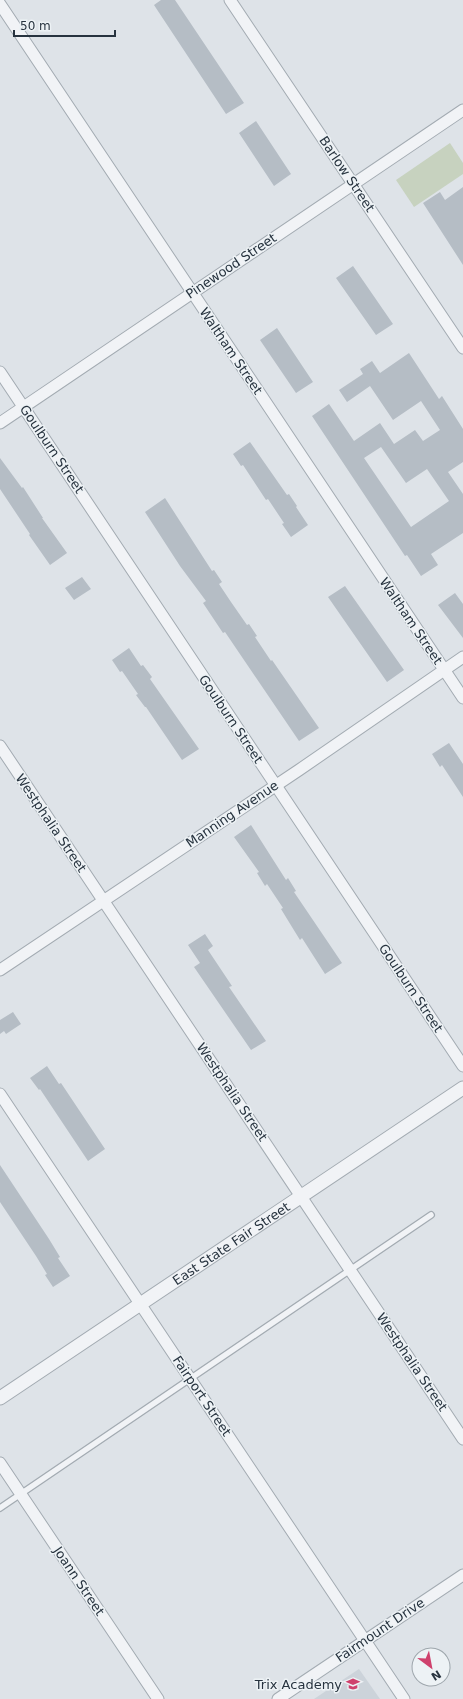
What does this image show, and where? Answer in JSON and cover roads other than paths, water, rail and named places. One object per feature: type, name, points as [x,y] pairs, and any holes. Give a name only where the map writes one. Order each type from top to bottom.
[{"type":"street","name":"Barlow Street","points":[[230,0],[463,348]]},
{"type":"street","name":"Waltham Street","points":[[0,4],[463,698]]},
{"type":"street","name":"Pinewood Street","points":[[0,423],[463,110]]},
{"type":"street","name":"Goulburn Street","points":[[0,372],[463,1066]]},
{"type":"street","name":"Manning Avenue","points":[[0,970],[276,785],[463,657]]},
{"type":"street","name":"Westphalia Street","points":[[0,746],[463,1439]]},
{"type":"street","name":"East State Fair Street","points":[[0,1398],[463,1088]]},
{"type":"street","name":"Fairport Street","points":[[0,1094],[404,1699]]},
{"type":"street","name":"Joann Street","points":[[0,1463],[158,1699]]},
{"type":"street","name":"Fairmount Drive","points":[[278,1699],[463,1575]]},
{"type":"lane","points":[[0,1508],[432,1215]]},
{"type":"place","name":"Trix Academy","points":[[353,1684]]}]
